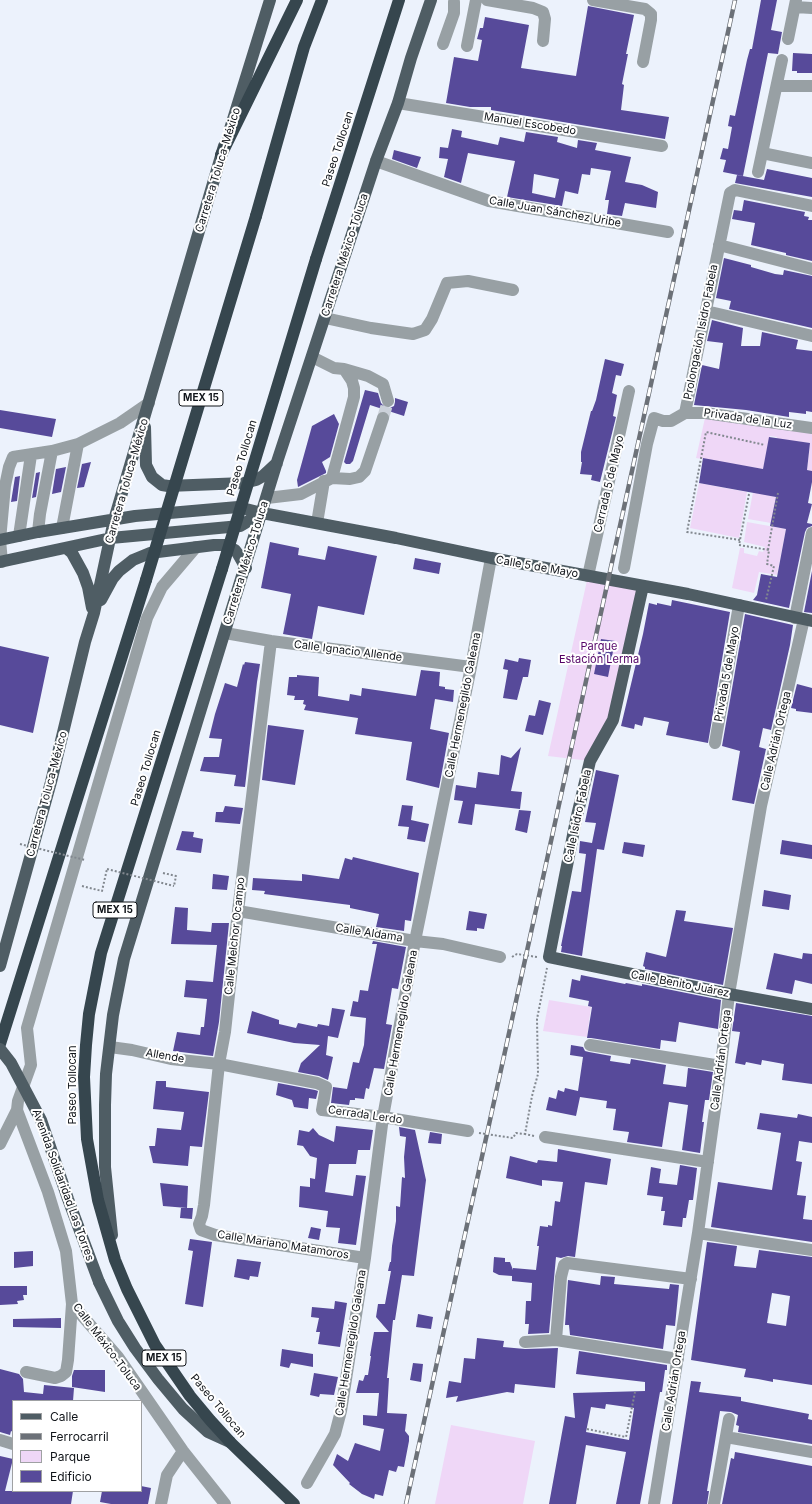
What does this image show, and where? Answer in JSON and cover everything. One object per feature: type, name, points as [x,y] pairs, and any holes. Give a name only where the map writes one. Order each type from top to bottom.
[{"type":"highway","points":[[221,155],[296,0]]},
{"type":"highway","points":[[304,47],[315,0]]},
{"type":"highway","name":"MEX 15","points":[[0,1044],[146,580],[256,216],[304,47],[322,0]]},
{"type":"highway","name":"Paseo Tollocan","points":[[294,1504],[232,1443],[190,1396],[155,1344],[127,1289],[115,1260],[91,1170],[87,1139],[84,1076],[89,1014],[101,953],[222,569],[316,259],[399,0]]},
{"type":"main road","name":"Carretera Toluca-México","points":[[0,966],[51,782],[85,642],[94,613],[114,520],[221,155],[270,0]]},
{"type":"main road","name":"Carretera México-Toluca","points":[[115,1260],[107,1198],[104,1136],[106,1074],[113,1015],[124,959],[278,462],[376,161],[398,103],[411,58],[431,0]]},
{"type":"main road","points":[[145,416],[146,465],[152,477],[162,485],[244,483],[256,480],[263,476],[278,462]]},
{"type":"main road","name":"Calle 5 de Mayo","points":[[0,540],[38,532],[135,516],[238,507],[262,514],[317,523],[491,558],[643,586],[739,605],[803,620]]},
{"type":"main road","points":[[1,562],[111,538],[240,526],[262,514]]},
{"type":"main road","points":[[94,613],[113,578],[126,565],[140,556],[159,551],[220,545],[230,547],[234,550],[242,558],[246,568]]},
{"type":"main road","points":[[66,548],[72,553],[86,580],[94,613]]},
{"type":"main road","name":"Calle Isidro Fabela","points":[[550,953],[576,820],[590,761],[613,720],[643,586]]},
{"type":"main road","name":"Calle Benito Juárez","points":[[550,953],[729,994],[812,1009]]},
{"type":"main road","name":"Avenida Solidaridad Las Torres","points":[[0,1049],[11,1063],[42,1120],[68,1199],[103,1293],[118,1321],[135,1348],[183,1409],[208,1432],[232,1443]]},
{"type":"street","points":[[467,46],[476,0]]},
{"type":"street","points":[[487,0],[533,8],[543,12],[545,19],[543,40]]},
{"type":"street","points":[[593,0],[640,8],[651,14],[643,62]]},
{"type":"street","points":[[443,44],[454,13],[454,2]]},
{"type":"street","points":[[788,39],[796,4],[812,8]]},
{"type":"street","points":[[758,172],[782,60]]},
{"type":"street","points":[[777,86],[812,86]]},
{"type":"street","name":"Manuel Escobedo","points":[[398,103],[662,146]]},
{"type":"street","points":[[762,153],[812,163]]},
{"type":"street","name":"Calle Juan Sánchez Uribe","points":[[376,161],[489,201],[668,232]]},
{"type":"street","name":"Prolongación Isidro Fabela","points":[[624,568],[654,418],[663,421],[671,421],[685,413],[729,195],[735,190],[812,206]]},
{"type":"street","points":[[719,244],[812,269]]},
{"type":"street","points":[[325,318],[371,328],[413,334],[424,330],[432,319],[447,283],[468,281],[513,290]]},
{"type":"street","points":[[706,311],[812,336]]},
{"type":"street","points":[[312,357],[334,368],[344,369],[368,376],[383,384],[388,400]]},
{"type":"street","points":[[317,523],[328,480],[354,397],[352,380],[344,369]]},
{"type":"street","name":"Cerrada 5 de Mayo","points":[[588,576],[629,391]]},
{"type":"street","points":[[0,461],[13,457],[52,452],[78,444],[120,423],[149,403]]},
{"type":"street","name":"Privada de la Luz","points":[[685,413],[705,413],[812,428]]},
{"type":"street","points":[[267,498],[301,494],[328,480],[359,477],[365,471],[383,418]]},
{"type":"street","points":[[62,528],[78,444]]},
{"type":"street","points":[[38,532],[52,452]]},
{"type":"street","points":[[19,536],[31,455]]},
{"type":"street","points":[[1,562],[0,540],[5,486],[13,457]]},
{"type":"street","name":"Calle Adrián Ortega","points":[[654,1504],[698,1234],[721,1066],[729,994],[761,806],[803,620],[812,534]]},
{"type":"street","points":[[0,1144],[17,1110],[18,1100],[31,1065],[28,1028],[147,618],[162,587],[196,547]]},
{"type":"street","name":"Calle Hermenegildo Galeana","points":[[307,1483],[335,1434],[341,1410],[365,1258],[384,1117],[415,941],[471,667],[491,558]]},
{"type":"street","name":"Privada 5 de Mayo","points":[[715,743],[739,605]]},
{"type":"street","name":"Calle Ignacio Allende","points":[[225,633],[270,641],[471,667]]},
{"type":"street","name":"Calle Melchor Ocampo","points":[[201,1230],[199,1224],[204,1205],[270,641]]},
{"type":"street","name":"Calle Aldama","points":[[238,911],[415,941],[443,944],[500,956]]},
{"type":"street","points":[[590,1045],[721,1066]]},
{"type":"street","name":"Allende","points":[[110,1047],[171,1059],[220,1064]]},
{"type":"street","name":"Cerrada Lerdo","points":[[220,1064],[326,1087],[322,1110],[384,1117],[468,1131]]},
{"type":"street","name":"Calle México-Toluca","points":[[17,1110],[48,1192],[66,1251],[72,1304],[118,1357],[183,1451],[225,1504]]},
{"type":"street","points":[[545,1137],[708,1162]]},
{"type":"street","name":"Calle Mariano Matamoros","points":[[201,1230],[215,1235],[365,1258]]},
{"type":"street","points":[[698,1234],[812,1250]]},
{"type":"street","points":[[556,1340],[561,1277],[564,1266],[567,1263],[691,1279]]},
{"type":"street","points":[[26,1372],[55,1378],[66,1372],[72,1304]]},
{"type":"street","points":[[525,1342],[556,1340],[678,1359]]},
{"type":"street","points":[[714,1504],[729,1419]]},
{"type":"street","points":[[726,1437],[812,1452]]},
{"type":"street","points":[[0,1440],[12,1444]]},
{"type":"street","points":[[161,1504],[167,1475],[183,1451]]},
{"type":"path","points":[[740,540],[687,532],[706,432],[765,445]]},
{"type":"path","points":[[764,611],[774,566],[767,564],[778,493]]},
{"type":"path","points":[[749,494],[739,545],[768,550]]},
{"type":"path","points":[[20,844],[85,860]]},
{"type":"path","points":[[77,884],[102,891],[108,868],[174,886],[176,876],[152,870]]},
{"type":"path","points":[[500,956],[508,955],[512,957],[517,954],[536,958],[541,949],[545,948],[550,953],[537,1019],[538,1074],[532,1096],[525,1134]]},
{"type":"path","points":[[468,1131],[513,1138],[516,1133],[545,1137]]},
{"type":"path","points":[[587,1429],[626,1437],[635,1392]]},
{"type":"green space","points":[[705,418],[812,433],[812,471],[807,470],[810,443],[794,441],[772,462],[777,437],[770,436],[763,469],[696,458]]},
{"type":"green space","points":[[699,483],[747,492],[739,538],[690,528]]},
{"type":"green space","points":[[753,492],[776,497],[771,523],[748,519]]},
{"type":"green space","points":[[747,522],[786,529],[777,575],[759,572],[754,593],[732,588],[740,548],[744,548],[744,553],[757,556],[759,551],[763,552],[765,547],[744,542]]},
{"type":"green space","name":"Parque Estación Lerma","points":[[588,576],[643,586],[613,720],[590,761],[548,756]]},
{"type":"green space","points":[[549,1000],[591,1007],[587,1037],[543,1031]]},
{"type":"green space","points":[[451,1425],[535,1441],[523,1504],[435,1504]]},
{"type":"building","points":[[761,0],[777,0],[771,30],[782,32],[778,54],[768,53],[743,176],[723,172],[726,160],[720,159],[723,148],[728,149],[732,127],[728,126],[730,115],[735,116],[747,60],[750,49],[752,49]]},
{"type":"building","points":[[588,6],[634,15],[626,54],[628,54],[622,84],[624,85],[621,110],[669,117],[665,139],[491,110],[491,107],[470,107],[446,103],[454,57],[478,61],[482,40],[477,39],[480,28],[483,28],[485,17],[529,25],[521,68],[576,76]]},
{"type":"building","points":[[793,53],[812,54],[812,73],[797,73],[797,71],[792,71]]},
{"type":"building","points":[[452,129],[462,131],[461,137],[498,145],[500,137],[524,142],[526,132],[558,137],[557,142],[577,148],[578,140],[597,143],[595,150],[631,157],[625,182],[642,185],[658,192],[656,208],[625,203],[622,216],[607,214],[609,200],[605,200],[611,171],[591,168],[590,175],[582,174],[578,194],[565,191],[562,206],[507,197],[515,161],[468,153],[461,183],[444,177],[448,159],[439,158],[440,147],[448,148]],"holes":[[[534,174],[559,179],[555,198],[532,193]]]},
{"type":"building","points":[[394,150],[421,157],[417,168],[392,159]]},
{"type":"building","points":[[767,169],[812,178],[812,197],[735,183],[737,175],[764,180]]},
{"type":"building","points":[[744,200],[805,212],[804,216],[809,217],[808,220],[812,220],[812,261],[751,245],[755,223],[732,219],[734,210],[742,211]]},
{"type":"building","points":[[724,258],[751,265],[751,267],[775,274],[783,275],[784,270],[812,276],[812,328],[729,309],[731,301],[716,298]]},
{"type":"building","points":[[712,320],[743,328],[741,346],[760,346],[762,332],[798,340],[796,349],[812,351],[812,412],[806,411],[806,414],[789,412],[789,417],[746,410],[694,405],[702,365],[719,369],[723,343],[707,341]]},
{"type":"building","points":[[605,359],[624,364],[621,376],[616,375],[612,393],[617,395],[613,416],[616,417],[600,482],[591,480],[592,475],[580,474],[582,462],[581,452],[591,411],[596,400]]},
{"type":"building","points":[[365,390],[378,393],[381,403],[386,408],[394,406],[395,398],[408,402],[404,416],[370,405],[353,461],[350,464],[346,464],[344,462]]},
{"type":"building","points":[[0,410],[56,419],[52,437],[0,428]]},
{"type":"building","points":[[334,414],[339,424],[330,457],[322,462],[326,473],[298,487],[297,480],[312,426]]},
{"type":"building","points":[[769,437],[810,443],[807,470],[812,471],[812,482],[808,503],[812,504],[807,523],[812,524],[812,526],[807,528],[805,532],[789,608],[753,600],[757,595],[761,574],[777,577],[786,529],[770,526],[776,497],[699,483],[703,458],[763,469]]},
{"type":"building","points":[[91,462],[84,487],[77,488],[82,464]]},
{"type":"building","points":[[66,467],[61,492],[52,494],[56,469]]},
{"type":"building","points":[[40,472],[36,497],[32,498],[36,473]]},
{"type":"building","points":[[20,476],[17,501],[11,502],[15,477]]},
{"type":"building","points":[[270,542],[299,548],[298,555],[325,560],[328,546],[377,556],[364,615],[318,606],[312,639],[283,634],[291,594],[261,588]]},
{"type":"building","points":[[415,558],[441,563],[439,574],[413,569]]},
{"type":"building","points":[[812,571],[812,613],[804,612]]},
{"type":"building","points":[[672,600],[730,612],[708,743],[666,735],[669,722],[644,717],[642,726],[635,724],[634,729],[621,726],[649,603],[671,606]]},
{"type":"building","points":[[745,614],[793,625],[771,730],[763,728],[759,747],[766,749],[754,804],[732,800],[740,751],[722,746]]},
{"type":"building","points":[[601,639],[615,641],[608,677],[594,674]]},
{"type":"building","points":[[0,646],[49,657],[33,733],[0,725]]},
{"type":"building","points":[[519,658],[531,660],[528,677],[523,677],[517,700],[503,698],[508,670],[503,669],[505,659],[518,662]]},
{"type":"building","points":[[245,662],[260,664],[245,787],[234,786],[236,775],[200,771],[204,757],[219,757],[222,739],[209,738],[215,714],[225,683],[237,687],[243,664],[244,665]]},
{"type":"building","points":[[421,670],[440,672],[439,686],[445,687],[445,689],[454,690],[453,702],[435,699],[430,729],[449,733],[439,788],[406,780],[412,742],[355,734],[358,718],[304,710],[306,705],[303,704],[304,700],[294,700],[295,696],[287,695],[289,677],[297,677],[297,675],[319,677],[318,696],[349,701],[350,694],[361,696],[362,688],[416,696]]},
{"type":"building","points":[[797,684],[812,688],[812,713],[796,711],[796,709],[791,708]]},
{"type":"building","points":[[539,700],[551,703],[543,735],[525,731],[529,715],[535,716]]},
{"type":"building","points":[[268,725],[304,730],[295,785],[262,780]]},
{"type":"building","points":[[521,747],[511,791],[522,792],[520,809],[475,804],[472,825],[458,823],[463,801],[454,800],[456,785],[476,788],[478,772],[499,775],[501,755],[511,758]]},
{"type":"building","points":[[596,770],[619,775],[604,850],[597,849],[582,956],[561,952],[561,946],[572,891],[581,892],[586,854],[579,853],[580,841],[592,843],[596,823],[585,822]]},
{"type":"building","points":[[402,805],[413,806],[411,820],[429,824],[425,842],[407,839],[409,827],[398,826]]},
{"type":"building","points":[[225,806],[243,808],[240,824],[215,822],[216,812],[223,812]]},
{"type":"building","points":[[519,810],[531,811],[527,833],[515,830]]},
{"type":"building","points":[[182,831],[194,832],[193,837],[203,839],[201,853],[176,850]]},
{"type":"building","points":[[782,840],[812,845],[812,859],[780,854]]},
{"type":"building","points":[[624,842],[645,845],[643,857],[622,853]]},
{"type":"building","points":[[353,857],[419,873],[411,921],[405,920],[404,931],[376,927],[379,914],[350,908],[350,905],[264,894],[265,891],[252,890],[253,878],[302,881],[302,874],[339,879],[345,858],[352,860]]},
{"type":"building","points":[[213,874],[229,876],[227,890],[212,889]]},
{"type":"building","points":[[764,890],[791,895],[789,910],[762,906]]},
{"type":"building","points":[[175,907],[188,908],[187,930],[211,932],[212,923],[229,923],[219,1022],[213,1056],[173,1051],[177,1032],[200,1035],[201,1027],[204,1027],[207,999],[184,997],[186,980],[213,982],[217,945],[171,944]]},
{"type":"building","points":[[676,910],[686,911],[684,921],[733,928],[723,985],[645,969],[643,966],[646,952],[666,957]]},
{"type":"building","points":[[469,911],[487,914],[484,929],[477,928],[477,931],[466,930]]},
{"type":"building","points":[[373,941],[406,947],[398,989],[392,988],[386,1024],[392,1025],[384,1069],[374,1068],[369,1089],[366,1088],[364,1099],[355,1098],[355,1100],[350,1100],[349,1105],[331,1103],[333,1087],[347,1089],[353,1062],[359,1063],[364,1045],[366,1018],[350,1016],[353,1001],[358,1002],[360,990],[368,991],[377,944],[372,944]]},
{"type":"building","points":[[774,953],[802,959],[803,953],[812,954],[812,984],[795,980],[792,994],[766,989]]},
{"type":"building","points":[[581,975],[625,984],[642,986],[642,984],[721,1000],[718,1029],[679,1022],[676,1042],[661,1040],[660,1049],[587,1038],[592,1007],[588,1006],[589,1001],[569,997],[572,979],[580,981]]},
{"type":"building","points":[[736,1003],[812,1016],[812,1084],[782,1080],[784,1064],[762,1060],[761,1065],[746,1062],[745,1065],[735,1063],[740,1032],[732,1031]]},
{"type":"building","points":[[332,1008],[345,1010],[338,1038],[328,1036],[326,1055],[333,1057],[328,1080],[319,1076],[298,1072],[301,1063],[320,1045],[294,1043],[247,1033],[252,1011],[279,1020],[279,1024],[296,1028],[298,1023],[317,1027],[318,1024],[329,1026]]},
{"type":"building","points":[[571,1045],[583,1047],[585,1051],[611,1056],[610,1061],[630,1064],[631,1059],[666,1065],[663,1084],[686,1087],[688,1068],[713,1072],[709,1100],[705,1100],[700,1153],[682,1150],[688,1105],[669,1102],[662,1147],[627,1142],[629,1132],[613,1130],[616,1109],[606,1108],[607,1101],[580,1097],[576,1116],[546,1110],[549,1097],[556,1099],[558,1090],[564,1092],[565,1088],[578,1091],[583,1057],[570,1055]]},
{"type":"building","points":[[156,1081],[166,1081],[166,1087],[209,1092],[202,1147],[190,1146],[188,1166],[153,1163],[149,1146],[155,1146],[157,1128],[181,1130],[184,1112],[153,1109]]},
{"type":"building","points":[[278,1083],[318,1091],[316,1099],[309,1098],[308,1109],[294,1107],[292,1100],[276,1095]]},
{"type":"building","points":[[760,1113],[797,1118],[798,1114],[812,1117],[812,1143],[799,1141],[796,1161],[802,1162],[797,1195],[806,1196],[803,1219],[812,1220],[812,1242],[711,1227],[718,1182],[772,1190],[781,1133],[757,1129]]},
{"type":"building","points":[[336,1126],[373,1130],[370,1150],[358,1150],[356,1164],[329,1164],[325,1192],[353,1196],[356,1175],[366,1176],[356,1245],[338,1243],[340,1228],[326,1227],[328,1211],[299,1207],[300,1186],[310,1187],[310,1178],[315,1179],[317,1158],[310,1156],[303,1146],[297,1145],[299,1130],[309,1132],[313,1128],[319,1135],[334,1142]]},
{"type":"building","points":[[399,1127],[415,1130],[426,1180],[414,1276],[402,1275],[395,1320],[393,1320],[387,1378],[389,1378],[387,1413],[407,1414],[405,1431],[409,1436],[409,1441],[404,1467],[398,1466],[396,1472],[389,1470],[383,1496],[375,1494],[374,1499],[362,1494],[349,1484],[350,1483],[333,1465],[337,1454],[348,1461],[355,1443],[380,1451],[384,1429],[363,1425],[363,1415],[377,1416],[379,1393],[356,1393],[359,1380],[363,1381],[365,1375],[368,1375],[374,1332],[389,1332],[376,1317],[378,1304],[385,1304],[391,1271],[388,1271],[391,1262],[396,1221],[396,1206],[400,1207],[402,1177],[405,1178],[404,1157],[406,1137],[400,1136]]},
{"type":"building","points":[[430,1132],[442,1134],[441,1144],[428,1143]]},
{"type":"building","points":[[558,1149],[611,1159],[607,1185],[585,1182],[575,1257],[556,1257],[549,1333],[528,1334],[529,1324],[525,1324],[526,1301],[531,1301],[532,1283],[512,1281],[512,1276],[499,1275],[493,1272],[494,1257],[505,1258],[505,1262],[510,1262],[513,1270],[513,1268],[536,1270],[540,1226],[552,1226],[555,1201],[560,1202],[563,1182],[542,1180],[542,1186],[506,1178],[510,1156],[537,1163],[538,1160],[557,1162]]},
{"type":"building","points":[[680,1165],[697,1168],[693,1200],[689,1200],[686,1218],[683,1218],[682,1227],[663,1225],[665,1211],[661,1211],[663,1197],[647,1195],[651,1167],[661,1169],[659,1183],[677,1185]]},
{"type":"building","points":[[160,1183],[188,1186],[187,1208],[163,1206]]},
{"type":"building","points":[[181,1208],[193,1208],[192,1219],[180,1218]]},
{"type":"building","points":[[311,1227],[321,1229],[319,1240],[308,1238]]},
{"type":"building","points":[[190,1239],[212,1242],[203,1307],[185,1304],[193,1251],[188,1250]]},
{"type":"building","points":[[707,1242],[737,1246],[734,1266],[756,1268],[759,1250],[812,1257],[812,1385],[773,1379],[773,1382],[744,1377],[746,1369],[691,1360]],"holes":[[[772,1293],[790,1296],[786,1326],[767,1323]]]},
{"type":"building","points":[[33,1251],[33,1266],[14,1268],[14,1252]]},
{"type":"building","points":[[237,1259],[261,1262],[258,1277],[250,1276],[249,1280],[234,1277]]},
{"type":"building","points":[[601,1276],[615,1277],[614,1284],[669,1289],[670,1284],[679,1285],[675,1326],[666,1325],[663,1349],[570,1335],[569,1325],[565,1325],[568,1280],[600,1285]]},
{"type":"building","points":[[0,1286],[27,1286],[27,1295],[23,1295],[24,1300],[17,1301],[18,1304],[0,1305]]},
{"type":"building","points":[[335,1301],[347,1303],[340,1347],[318,1344],[320,1332],[316,1332],[319,1318],[311,1317],[312,1307],[334,1309]]},
{"type":"building","points":[[418,1314],[433,1317],[431,1329],[416,1327]]},
{"type":"building","points":[[61,1318],[61,1328],[13,1327],[13,1319]]},
{"type":"building","points":[[477,1338],[504,1341],[503,1347],[525,1349],[558,1348],[555,1388],[515,1384],[514,1393],[507,1392],[456,1402],[458,1396],[446,1398],[449,1381],[461,1383],[464,1358],[475,1359]]},
{"type":"building","points":[[282,1349],[313,1354],[313,1367],[291,1363],[289,1368],[280,1366]]},
{"type":"building","points":[[579,1351],[667,1365],[662,1392],[660,1392],[640,1504],[616,1504],[626,1452],[586,1445],[576,1504],[549,1504],[565,1416],[575,1418],[573,1393],[645,1391],[645,1382],[576,1374]],"holes":[[[606,1404],[634,1408],[629,1440],[586,1432],[591,1407],[605,1409]]]},
{"type":"building","points":[[413,1363],[423,1364],[421,1382],[410,1380]]},
{"type":"building","points":[[0,1369],[19,1374],[23,1379],[24,1392],[43,1394],[44,1385],[74,1388],[73,1400],[12,1400],[12,1432],[10,1435],[0,1432]]},
{"type":"building","points":[[74,1370],[105,1370],[105,1392],[72,1387],[72,1376]]},
{"type":"building","points":[[314,1373],[338,1377],[334,1395],[320,1394],[319,1397],[310,1395]]},
{"type":"building","points":[[691,1381],[701,1382],[699,1392],[741,1397],[741,1401],[809,1414],[808,1419],[812,1420],[812,1444],[738,1432],[739,1426],[736,1425],[738,1415],[731,1412],[720,1411],[707,1491],[709,1491],[707,1504],[672,1504]]},
{"type":"building","points":[[735,1452],[812,1466],[812,1504],[722,1504],[731,1458],[734,1459]]},
{"type":"building","points":[[0,1456],[12,1459],[5,1491],[73,1492],[71,1504],[0,1504]]},
{"type":"building","points":[[142,1486],[151,1488],[148,1504],[111,1504],[100,1502],[102,1492],[142,1492]]},
{"type":"tunnel","points":[[383,418],[388,401]]},
{"type":"railway","points":[[406,1504],[735,0]]}]
